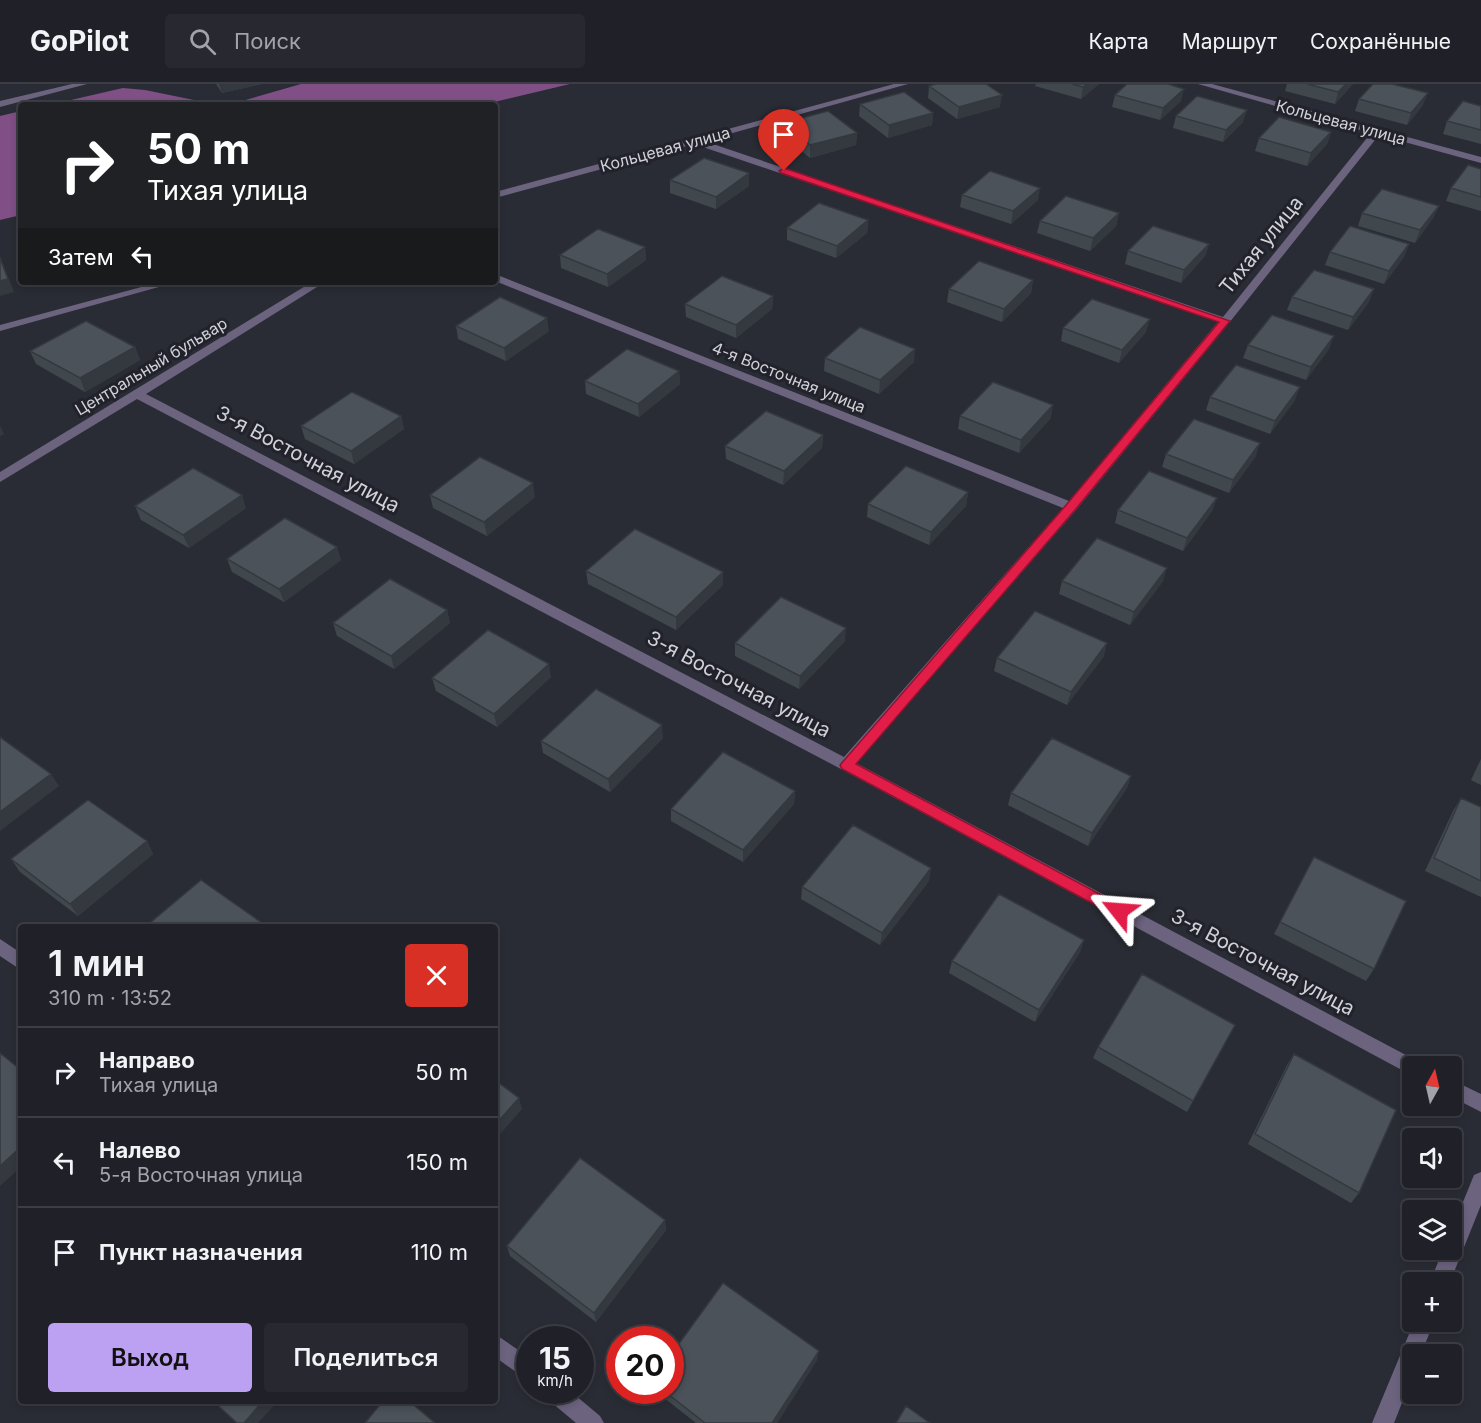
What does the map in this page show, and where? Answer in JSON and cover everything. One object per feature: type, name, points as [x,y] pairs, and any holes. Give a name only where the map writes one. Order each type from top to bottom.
[{"type":"lane","points":[[0,104],[83,84]]},
{"type":"lane","name":"Кольцевая улица","points":[[498,194],[904,84]]},
{"type":"lane","name":"Кольцевая улица","points":[[1202,84],[1481,160]]},
{"type":"lane","name":"Тихая улица","points":[[846,765],[1071,507],[1225,321],[1377,131]]},
{"type":"lane","points":[[695,141],[1225,321]]},
{"type":"lane","name":"4-я Восточная улица","points":[[498,278],[1071,507]]},
{"type":"lane","points":[[0,328],[161,285]]},
{"type":"lane","name":"Центральный бульвар","points":[[0,477],[315,285]]},
{"type":"lane","name":"3-я Восточная улица","points":[[137,394],[846,765],[1402,1062]]},
{"type":"lane","points":[[0,946],[18,961]]},
{"type":"lane","points":[[1462,1094],[1481,1104]]},
{"type":"lane","points":[[1444,1272],[1481,1181]]},
{"type":"lane","points":[[1383,1423],[1420,1332]]},
{"type":"lane","points":[[498,1346],[516,1361]]},
{"type":"lane","points":[[569,1404],[593,1423]]},
{"type":"shaded area","points":[[301,84],[570,84],[495,102],[238,102]]},
{"type":"shaded area","points":[[123,88],[217,102],[62,102]]},
{"type":"shaded area","points":[[18,112],[18,216],[0,220],[0,116]]},
{"type":"building","points":[[986,84],[1002,95],[959,107],[929,86]]},
{"type":"building","points":[[1127,84],[1168,84],[1184,89],[1163,108],[1115,95]]},
{"type":"building","points":[[1307,84],[1346,84],[1338,92]]},
{"type":"building","points":[[1373,84],[1392,84],[1428,93],[1411,113],[1359,99]]},
{"type":"building","points":[[904,92],[933,113],[889,125],[860,104]]},
{"type":"building","points":[[1197,96],[1247,110],[1226,130],[1176,116]]},
{"type":"building","points":[[1463,101],[1481,106],[1481,130],[1447,121]]},
{"type":"building","points":[[828,111],[857,133],[810,145],[783,123]]},
{"type":"building","points":[[1279,117],[1331,132],[1311,153],[1259,138]]},
{"type":"building","points":[[704,158],[749,173],[716,197],[670,180]]},
{"type":"building","points":[[1468,165],[1481,169],[1481,197],[1451,188]]},
{"type":"building","points":[[990,171],[1040,188],[1013,211],[962,195]]},
{"type":"building","points":[[1382,189],[1439,206],[1420,230],[1362,213]]},
{"type":"building","points":[[1066,196],[1119,213],[1093,238],[1040,221]]},
{"type":"building","points":[[819,203],[868,220],[837,246],[787,228]]},
{"type":"building","points":[[1153,226],[1209,244],[1184,270],[1128,251]]},
{"type":"building","points":[[1350,226],[1409,244],[1389,271],[1330,252]]},
{"type":"building","points":[[598,229],[645,247],[607,274],[560,255]]},
{"type":"building","points":[[0,258],[8,279],[0,281]]},
{"type":"building","points":[[979,261],[1033,280],[1004,309],[949,289]]},
{"type":"building","points":[[1314,270],[1374,289],[1353,317],[1292,297]]},
{"type":"building","points":[[722,276],[773,296],[736,325],[685,304]]},
{"type":"building","points":[[500,297],[547,318],[504,348],[456,326]]},
{"type":"building","points":[[1092,299],[1150,319],[1122,350],[1063,328]]},
{"type":"building","points":[[1272,315],[1334,336],[1311,367],[1248,345]]},
{"type":"building","points":[[86,321],[135,347],[80,378],[30,351]]},
{"type":"building","points":[[860,327],[915,349],[880,380],[825,358]]},
{"type":"building","points":[[627,349],[679,371],[638,404],[585,381]]},
{"type":"building","points":[[1236,365],[1300,387],[1275,421],[1210,397]]},
{"type":"building","points":[[993,382],[1053,405],[1021,440],[960,416]]},
{"type":"building","points":[[352,392],[401,416],[351,451],[301,426]]},
{"type":"building","points":[[766,411],[823,435],[784,471],[725,446]]},
{"type":"building","points":[[1194,419],[1260,443],[1233,480],[1166,454]]},
{"type":"building","points":[[480,457],[533,483],[484,522],[430,495]]},
{"type":"building","points":[[906,466],[968,492],[931,532],[868,504]]},
{"type":"building","points":[[193,468],[242,495],[183,535],[135,506]]},
{"type":"building","points":[[1149,471],[1217,498],[1187,538],[1118,510]]},
{"type":"building","points":[[285,518],[337,547],[279,589],[227,559]]},
{"type":"building","points":[[635,529],[723,572],[676,617],[586,571]]},
{"type":"building","points":[[1097,538],[1167,568],[1134,612],[1062,581]]},
{"type":"building","points":[[390,579],[447,610],[391,656],[333,623]]},
{"type":"building","points":[[781,597],[846,628],[800,676],[735,643]]},
{"type":"building","points":[[1035,611],[1107,643],[1071,692],[997,658]]},
{"type":"building","points":[[488,630],[549,664],[494,714],[432,678]]},
{"type":"building","points":[[596,689],[662,725],[608,779],[541,741]]},
{"type":"building","points":[[0,737],[51,774],[0,812]]},
{"type":"building","points":[[1052,738],[1131,776],[1092,833],[1011,793]]},
{"type":"building","points":[[723,752],[795,791],[743,850],[671,809]]},
{"type":"building","points":[[1461,798],[1481,807],[1481,881],[1434,858]]},
{"type":"building","points":[[88,800],[147,841],[70,904],[11,859]]},
{"type":"building","points":[[853,825],[931,868],[882,933],[802,887]]},
{"type":"building","points":[[1314,857],[1406,901],[1374,969],[1280,922]]},
{"type":"building","points":[[201,880],[264,924],[149,924]]},
{"type":"building","points":[[999,894],[1084,940],[1039,1010],[952,961]]},
{"type":"building","points":[[1142,974],[1235,1025],[1193,1101],[1098,1047]]},
{"type":"building","points":[[0,1053],[18,1068],[18,1150],[0,1166]]},
{"type":"building","points":[[1294,1054],[1396,1110],[1359,1193],[1255,1134]]},
{"type":"building","points":[[498,1082],[519,1098],[498,1122]]},
{"type":"building","points":[[580,1158],[665,1220],[594,1313],[507,1246]]},
{"type":"building","points":[[723,1283],[819,1351],[772,1423],[705,1423],[681,1404],[684,1404],[684,1337]]},
{"type":"building","points":[[216,1404],[260,1404],[244,1423],[237,1423]]},
{"type":"building","points":[[381,1404],[413,1404],[435,1423],[365,1423]]},
{"type":"building","points":[[906,1406],[930,1423],[896,1423]]},
{"type":"route","points":[[784,171],[1225,321],[1071,507],[846,765],[1119,911]]}]
